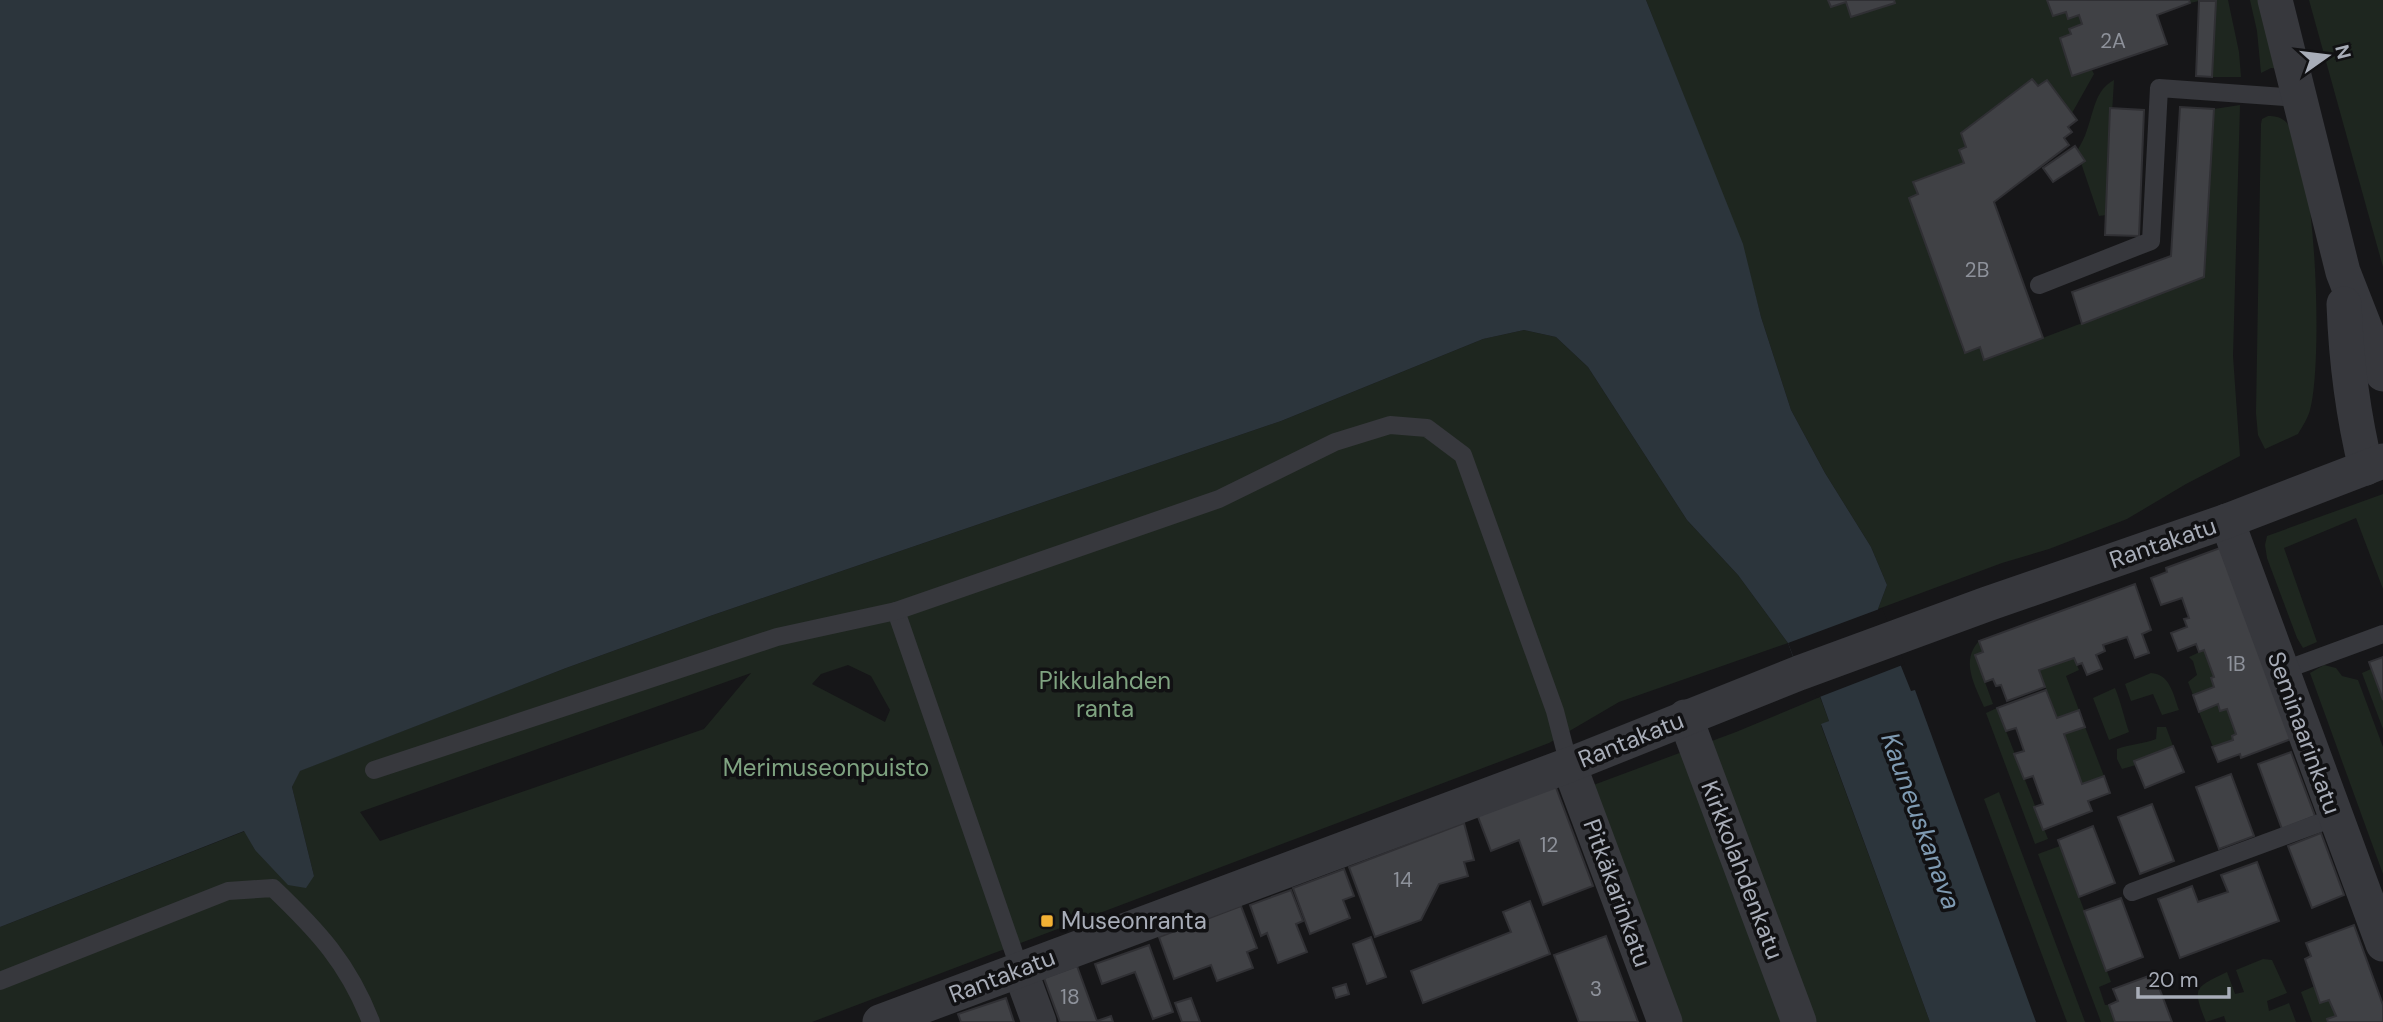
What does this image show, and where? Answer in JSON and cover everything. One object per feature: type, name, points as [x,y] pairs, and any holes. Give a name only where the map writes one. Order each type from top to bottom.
[{"type":"street","points":[[2275,0],[2343,272],[2383,374]]},
{"type":"street","points":[[2343,272],[2349,367],[2360,446],[2374,465]]},
{"type":"street","name":"Rantakatu","points":[[880,1022],[1569,765],[1799,673],[2227,522],[2374,465]]},
{"type":"street","name":"Seminaarinkatu","points":[[2227,522],[2383,944]]},
{"type":"street","name":"Kirkkolahdenkatu","points":[[1685,717],[1799,1022]]},
{"type":"street","name":"Pitkäkarinkatu","points":[[1569,765],[1665,1022]]},
{"type":"street","points":[[1020,970],[1039,1022]]},
{"type":"lane","points":[[2039,285],[2151,241],[2159,89],[2300,98]]},
{"type":"lane","points":[[374,770],[777,637],[896,611],[1219,499],[1335,442],[1390,425],[1427,428],[1463,455],[1555,712],[1569,765]]},
{"type":"lane","points":[[896,611],[1020,970]]},
{"type":"lane","points":[[2282,671],[2383,634]]},
{"type":"lane","points":[[2132,892],[2336,817]]},
{"type":"lane","points":[[0,981],[228,891],[273,888],[328,943],[368,992],[371,1022]]},
{"type":"green space","points":[[1646,0],[1828,0],[1831,7],[1846,2],[1852,17],[1894,3],[1894,0],[2047,0],[2053,16],[2066,12],[2068,19],[2079,15],[2082,24],[2070,28],[2071,34],[2060,38],[2072,76],[2092,70],[2094,74],[2072,113],[2047,80],[2038,86],[2032,79],[1961,133],[1966,147],[1959,150],[1964,163],[1914,181],[1918,194],[1909,198],[1964,353],[1980,347],[1984,360],[2204,277],[2214,109],[2240,105],[2233,356],[2240,456],[2127,519],[1878,609],[1887,585],[1871,547],[1825,473],[1791,410],[1761,317],[1742,244]]},
{"type":"green space","points":[[2189,0],[2228,0],[2239,52],[2241,77],[2212,77],[2216,2],[2190,3]]},
{"type":"green space","points":[[2250,0],[2261,0],[2280,69],[2271,68],[2261,73],[2257,31]]},
{"type":"green space","points":[[2309,0],[2383,0],[2383,267]]},
{"type":"green space","points":[[2114,80],[2106,215],[2099,216],[2077,151],[2099,95]]},
{"type":"green space","points":[[2268,116],[2278,117],[2287,123],[2297,143],[2305,176],[2315,262],[2316,351],[2314,386],[2306,419],[2298,434],[2265,449],[2258,435],[2256,413],[2261,124],[2262,119]]},
{"type":"green space","name":"Pikkulahden ranta","points":[[1524,330],[1556,337],[1588,367],[1687,520],[1738,575],[1788,643],[1619,702],[1549,743],[812,1022],[0,1022],[0,927],[245,831],[255,850],[314,876],[292,787],[299,771],[566,668],[710,616],[1281,421],[1483,339]],"holes":[[[848,665],[871,676],[890,710],[885,722],[812,684],[821,674]],[[751,673],[704,729],[380,841],[360,812]]]},
{"type":"green space","points":[[2383,494],[2383,589],[2356,518],[2284,548],[2317,642],[2303,648],[2267,558],[2267,536]]},
{"type":"green space","points":[[1979,641],[1983,652],[1975,655],[1993,704],[1984,707],[1973,682],[1970,665],[1973,649]]},
{"type":"green space","points":[[2204,650],[2214,677],[2211,678],[2214,687],[2193,695],[2188,682],[2197,675],[2189,657]]},
{"type":"green space","points":[[2074,658],[2079,670],[2066,676],[2079,710],[2057,718],[2039,670]]},
{"type":"green space","points":[[2324,665],[2336,668],[2342,676],[2358,680],[2383,747],[2383,874],[2310,673]]},
{"type":"green space","points":[[2371,669],[2383,700],[2383,729],[2362,673]]},
{"type":"green space","points":[[2151,673],[2167,681],[2179,710],[2162,715],[2153,694],[2131,701],[2125,684]]},
{"type":"green space","points":[[2115,688],[2129,732],[2109,740],[2093,698]]},
{"type":"green space","points":[[1820,697],[1829,721],[1821,725],[1930,1022],[1679,1022],[1588,787],[1736,732]]},
{"type":"green space","points":[[2218,704],[2220,711],[2227,709],[2236,734],[2232,736],[2233,740],[2213,747],[2199,712]]},
{"type":"green space","points":[[1997,708],[2048,839],[2035,844],[1986,713]]},
{"type":"green space","points":[[2085,727],[2104,776],[2082,784],[2064,734]]},
{"type":"green space","points":[[2157,727],[2166,727],[2173,746],[2135,761],[2136,765],[2122,769],[2117,759],[2117,749],[2156,739]]},
{"type":"green space","points":[[1999,792],[2085,1022],[2067,1022],[1984,799]]},
{"type":"green space","points":[[2060,846],[2111,982],[2099,987],[2115,1022],[2101,1022],[2038,854]]},
{"type":"green space","points":[[2263,959],[2272,960],[2287,993],[2267,1001],[2269,1011],[2289,1003],[2296,1022],[2226,1022],[2224,1016],[2206,1022],[2198,995],[2202,986],[2227,972],[2235,994],[2244,992],[2236,970]]},
{"type":"green space","points":[[2315,986],[2320,1003],[2329,1000],[2336,1016],[2328,1019],[2328,1022],[2312,1022],[2301,992]]},
{"type":"water","name":"Kauneuskanava","points":[[0,0],[1646,0],[1743,244],[1761,317],[1791,410],[1825,473],[1871,547],[1887,585],[1878,609],[1911,691],[1915,690],[2036,1022],[1930,1022],[1821,724],[1829,721],[1808,662],[1796,665],[1788,643],[1738,575],[1687,520],[1588,367],[1556,337],[1524,330],[1483,339],[1281,421],[710,616],[566,668],[300,771],[292,787],[314,876],[306,888],[288,885],[255,850],[244,831],[0,927]]},
{"type":"pier","points":[[1882,608],[1905,664],[1817,698],[1805,666],[1798,669],[1788,643]]},
{"type":"building","points":[[1828,0],[1894,0],[1895,3],[1851,17],[1846,2],[1831,7]]},
{"type":"building","points":[[2047,0],[2189,0],[2190,3],[2157,15],[2167,44],[2072,76],[2060,38],[2071,34],[2069,29],[2082,24],[2079,15],[2068,19],[2066,12],[2053,16]]},
{"type":"building","points":[[2199,1],[2216,1],[2212,77],[2196,76]]},
{"type":"building","points":[[2032,79],[2038,86],[2047,80],[2077,120],[2068,127],[2072,132],[2064,138],[2069,145],[1994,202],[2043,338],[1984,360],[1980,347],[1965,353],[1909,198],[1918,194],[1913,182],[1964,163],[1959,150],[1966,147],[1961,133]]},
{"type":"building","points":[[2180,107],[2214,109],[2204,277],[2082,324],[2072,292],[2171,256]]},
{"type":"building","points":[[2110,108],[2144,110],[2139,236],[2105,235]]},
{"type":"building","points":[[2075,146],[2085,161],[2053,182],[2043,168]]},
{"type":"building","points":[[2220,548],[2291,739],[2241,758],[2240,754],[2218,762],[2212,747],[2233,740],[2232,736],[2236,734],[2227,709],[2220,711],[2218,704],[2199,712],[2193,695],[2214,687],[2211,678],[2214,677],[2204,650],[2199,652],[2196,644],[2178,651],[2171,633],[2187,627],[2184,619],[2189,618],[2182,598],[2161,605],[2151,578],[2167,572],[2166,568]]},
{"type":"building","points":[[2135,584],[2151,630],[2142,634],[2149,653],[2135,658],[2127,637],[2103,645],[2105,651],[2096,655],[2102,669],[2087,675],[2082,663],[2077,665],[2074,658],[2039,670],[2045,687],[2007,701],[2001,685],[1996,686],[1993,679],[1985,682],[1975,655],[1983,652],[1979,641]]},
{"type":"building","points":[[2383,657],[2383,700],[2369,662]]},
{"type":"building","points":[[2046,690],[2057,718],[2079,710],[2085,727],[2064,734],[2082,784],[2104,776],[2110,793],[2088,801],[2092,811],[2043,830],[2034,807],[2043,804],[2033,776],[2024,779],[2014,754],[2024,751],[2016,728],[2006,731],[1997,708]]},
{"type":"building","points":[[2173,746],[2184,772],[2145,788],[2134,761]]},
{"type":"building","points":[[2291,752],[2315,816],[2282,829],[2258,764]]},
{"type":"building","points":[[2231,774],[2254,836],[2219,849],[2196,787]]},
{"type":"building","points":[[1555,785],[1593,886],[1543,905],[1519,840],[1491,851],[1477,814]]},
{"type":"building","points":[[2152,804],[2174,861],[2140,874],[2118,817]]},
{"type":"building","points":[[1464,823],[1474,860],[1464,862],[1468,876],[1439,884],[1421,920],[1375,937],[1349,867]]},
{"type":"building","points":[[2093,826],[2115,883],[2079,897],[2058,840]]},
{"type":"building","points":[[2321,833],[2344,895],[2312,908],[2288,846]]},
{"type":"building","points":[[2257,862],[2279,921],[2180,958],[2158,899],[2192,886],[2198,902],[2228,892],[2221,875]]},
{"type":"building","points":[[1344,869],[1354,896],[1343,900],[1350,918],[1310,934],[1293,888]]},
{"type":"building","points":[[1291,890],[1303,921],[1296,924],[1307,952],[1278,963],[1267,933],[1261,936],[1250,905]]},
{"type":"building","points":[[2121,898],[2143,957],[2106,971],[2084,911]]},
{"type":"building","points":[[1530,901],[1550,954],[1423,1003],[1411,971],[1511,932],[1503,912]]},
{"type":"building","points":[[1241,906],[1257,948],[1247,952],[1253,968],[1217,981],[1211,965],[1174,979],[1159,937]]},
{"type":"building","points":[[2354,925],[2383,1005],[2383,1022],[2328,1022],[2327,1019],[2336,1016],[2329,1000],[2320,1003],[2305,959],[2311,956],[2306,943]]},
{"type":"building","points":[[1606,936],[1638,1022],[1579,1022],[1554,955]]},
{"type":"building","points":[[1371,937],[1386,977],[1367,984],[1353,944]]},
{"type":"building","points":[[1149,945],[1173,1012],[1153,1019],[1135,972],[1102,984],[1095,964]]},
{"type":"building","points":[[1077,966],[1097,1021],[1111,1016],[1113,1022],[1060,1022],[1044,978]]},
{"type":"building","points":[[2154,974],[2172,1022],[2115,1022],[2109,1005],[2118,1001],[2113,989]]},
{"type":"building","points":[[1346,984],[1349,994],[1336,998],[1333,988]]},
{"type":"building","points":[[1006,998],[1014,1022],[961,1022],[958,1014]]},
{"type":"building","points":[[1191,998],[1200,1022],[1182,1022],[1175,1003]]},
{"type":"place","name":"Museonranta","points":[[1047,921]]},
{"type":"park label","name":"Merimuseonpuisto","points":[[826,768]]}]
